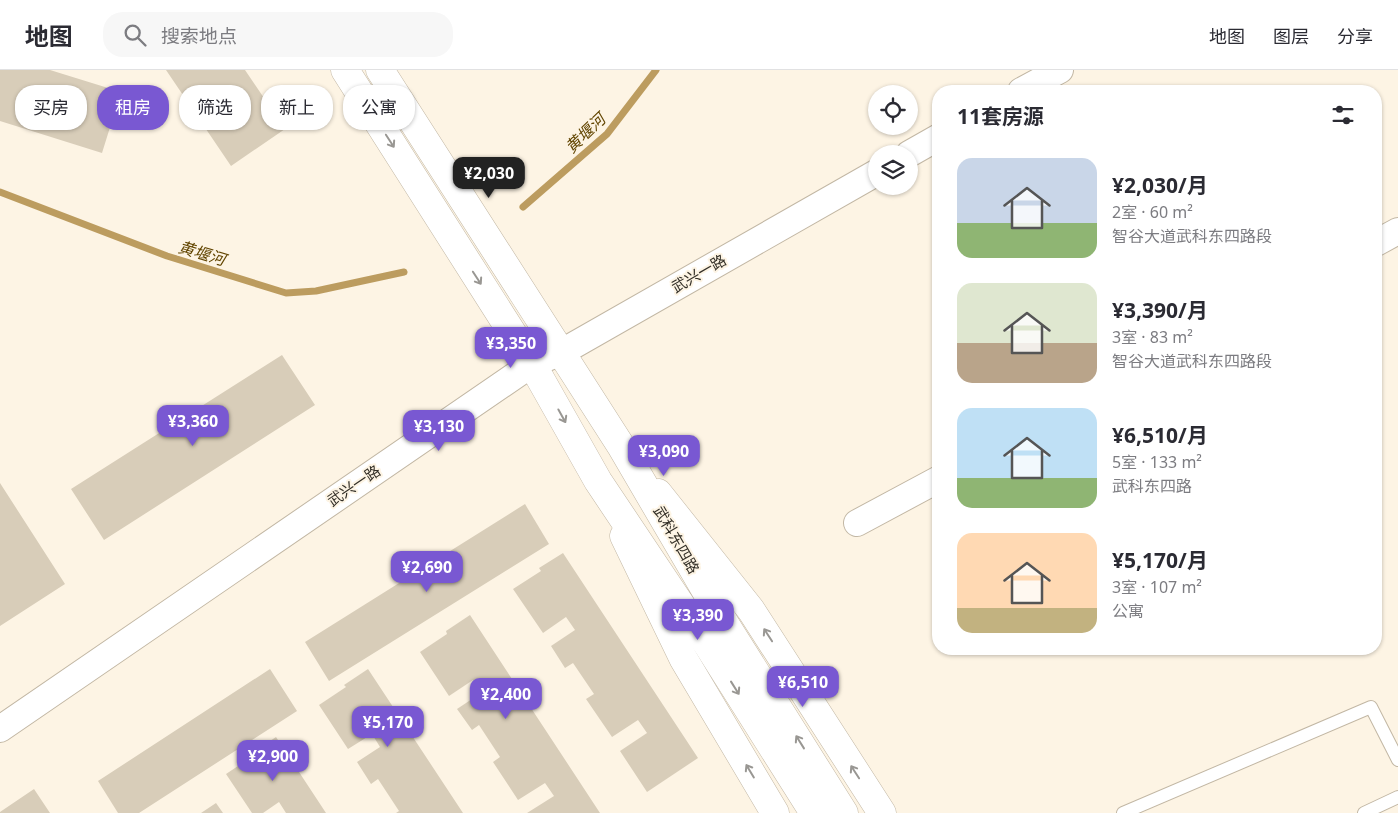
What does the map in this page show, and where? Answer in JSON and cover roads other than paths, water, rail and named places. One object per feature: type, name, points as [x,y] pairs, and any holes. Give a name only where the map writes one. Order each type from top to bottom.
[{"type":"main road","points":[[344,70],[532,364],[598,481],[683,658],[775,813]]},
{"type":"main road","name":"武科东四路","points":[[380,70],[621,446],[726,626],[844,813]]},
{"type":"main road","points":[[621,446],[751,610],[882,813]]},
{"type":"main road","points":[[598,481],[709,647],[814,813]]},
{"type":"street","points":[[1032,85],[1060,70]]},
{"type":"street","points":[[918,149],[932,141]]},
{"type":"street","name":"武兴一路","points":[[0,729],[532,364],[562,352],[868,178]]},
{"type":"street","points":[[1382,240],[1398,232]]},
{"type":"street","points":[[857,523],[932,482]]},
{"type":"lane","points":[[1123,813],[1371,707],[1398,760]]},
{"type":"lane","points":[[1364,813],[1398,797]]},
{"type":"waterway","name":"黄堰河","points":[[523,207],[607,134],[656,70]]},
{"type":"waterway","name":"黄堰河","points":[[0,192],[167,256],[286,293],[316,291],[404,272]]}]
